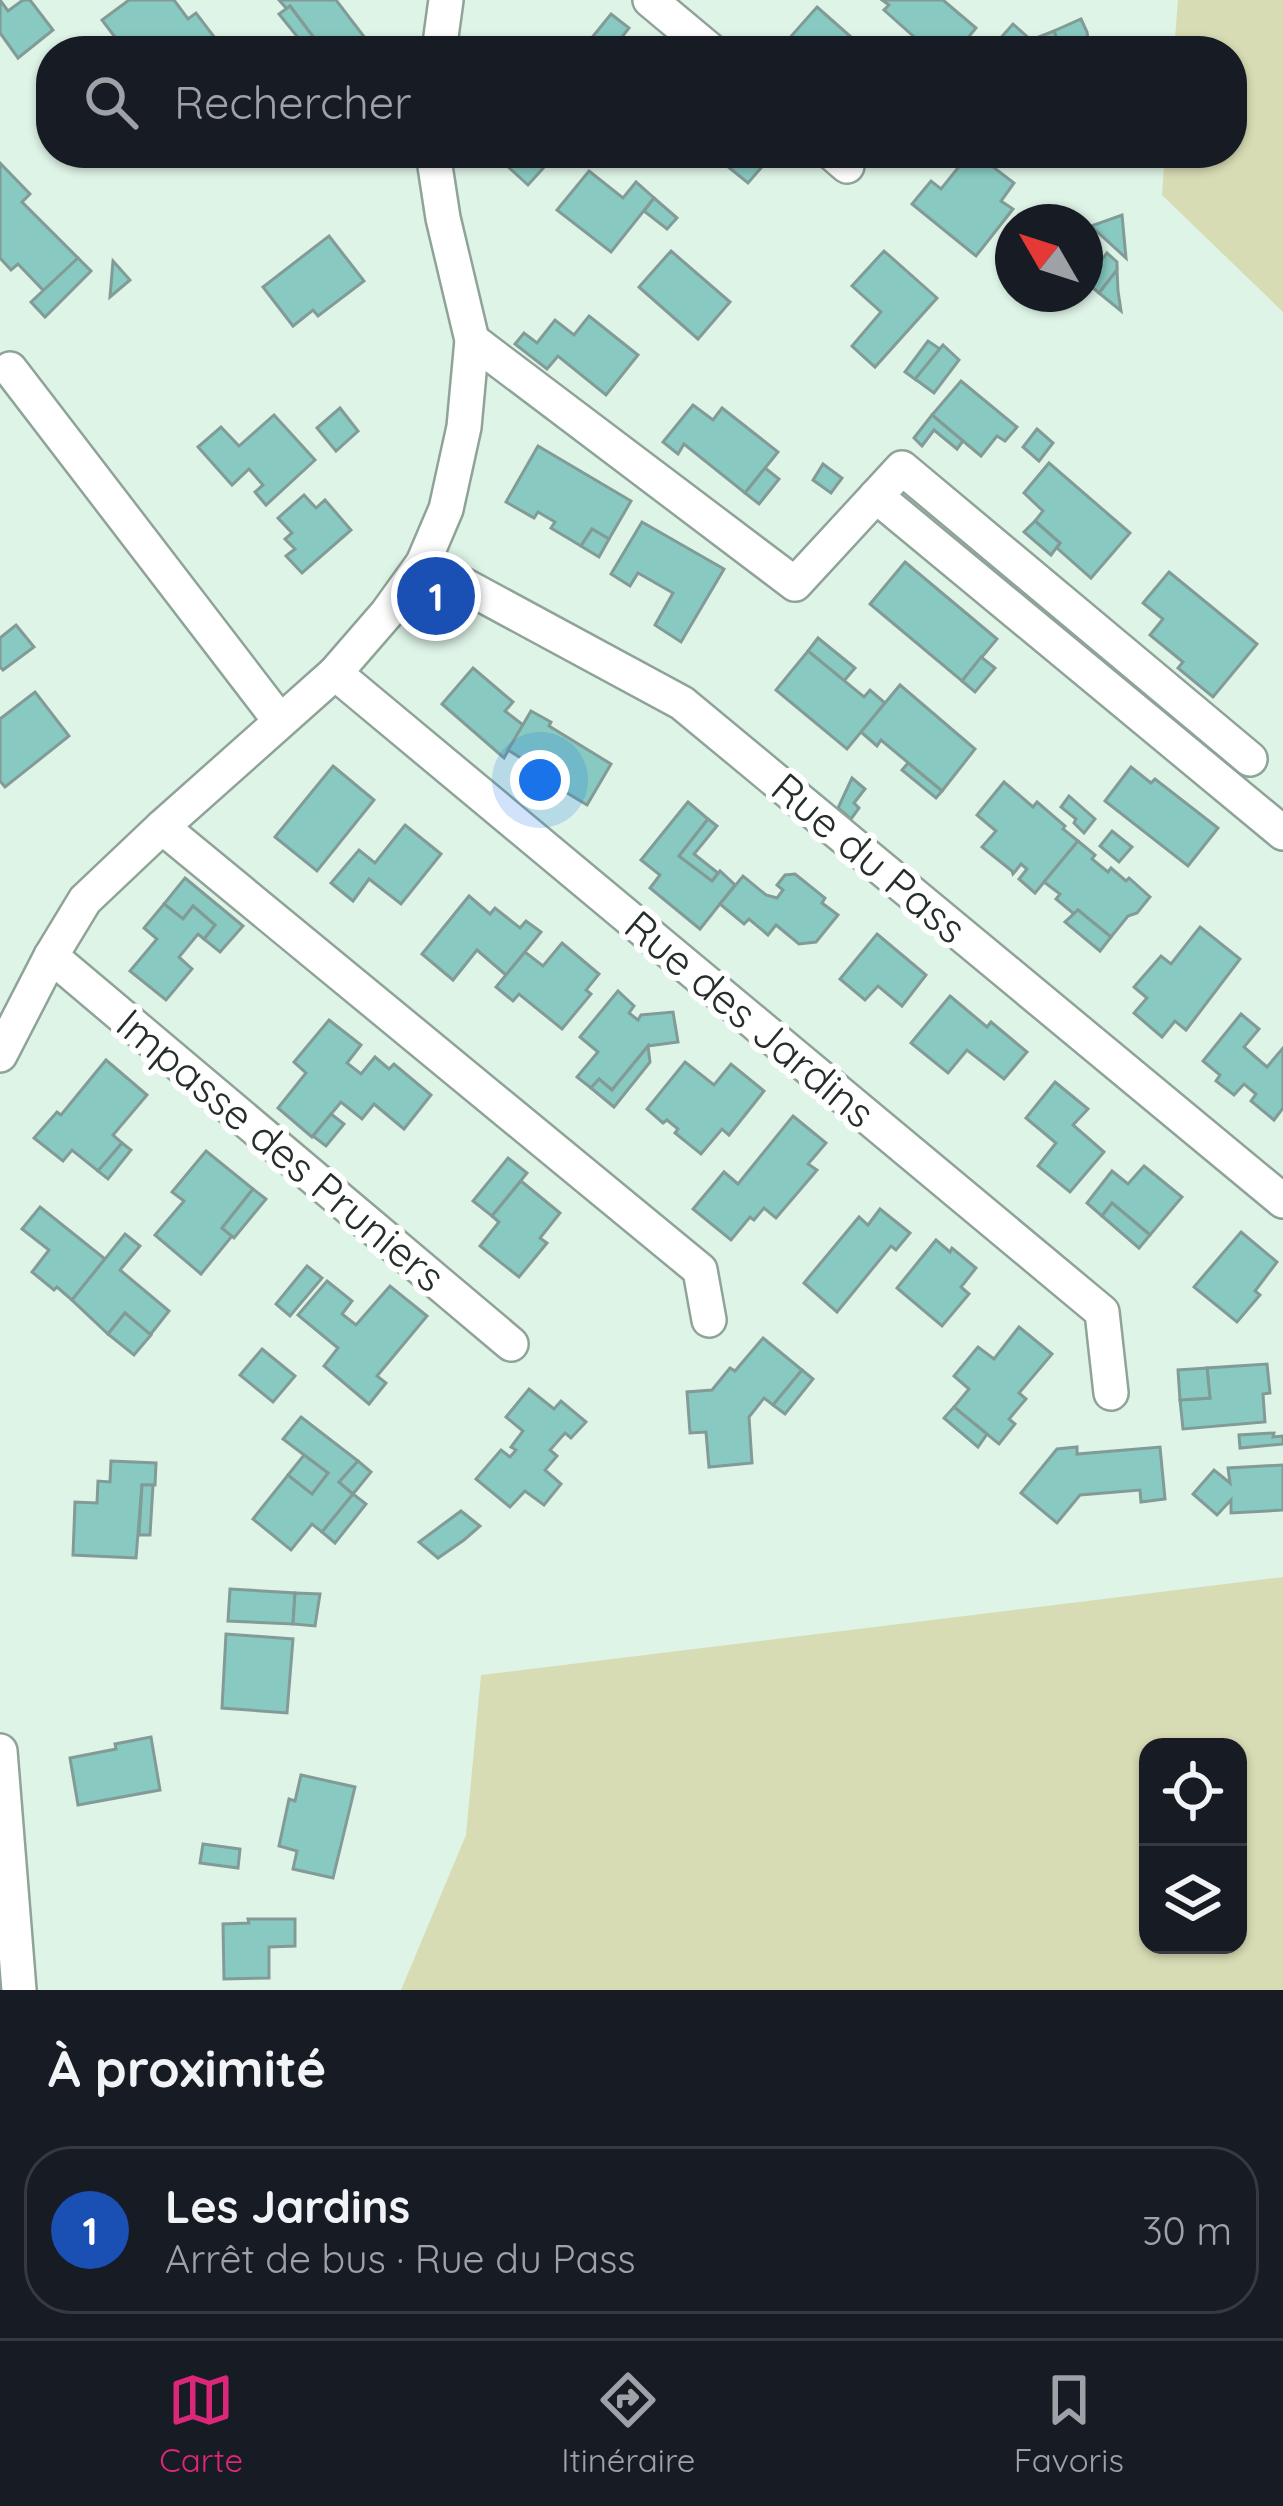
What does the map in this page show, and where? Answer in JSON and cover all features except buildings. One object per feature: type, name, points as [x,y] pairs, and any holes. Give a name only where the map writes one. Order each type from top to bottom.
[{"type":"street","points":[[441,36],[446,0]]},
{"type":"street","points":[[650,0],[693,36]]},
{"type":"street","points":[[0,1055],[85,901],[335,673],[424,563],[446,509],[464,427],[472,340],[435,168]]},
{"type":"street","points":[[472,340],[795,584],[902,468],[1250,759]]},
{"type":"street","points":[[10,369],[280,721]]},
{"type":"street","points":[[876,496],[1283,832]]},
{"type":"street","name":"Rue du Pass","points":[[424,563],[682,703],[1283,1201]]},
{"type":"street","name":"Rue des Jardins","points":[[335,673],[1102,1312],[1111,1393]]},
{"type":"street","points":[[161,827],[700,1270],[709,1319]]},
{"type":"street","name":"Impasse des Pruniers","points":[[52,956],[511,1344]]},
{"type":"street","points":[[0,1750],[19,1990]]},
{"type":"green space","points":[[1178,0],[1283,0],[1283,312],[1162,195],[1164,168],[1247,168],[1247,36],[1175,36]]},
{"type":"green space","points":[[1283,1577],[1283,1990],[401,1990],[466,1835],[481,1675]]},
{"type":"place","name":"Les Jardins","points":[[436,596]]}]
